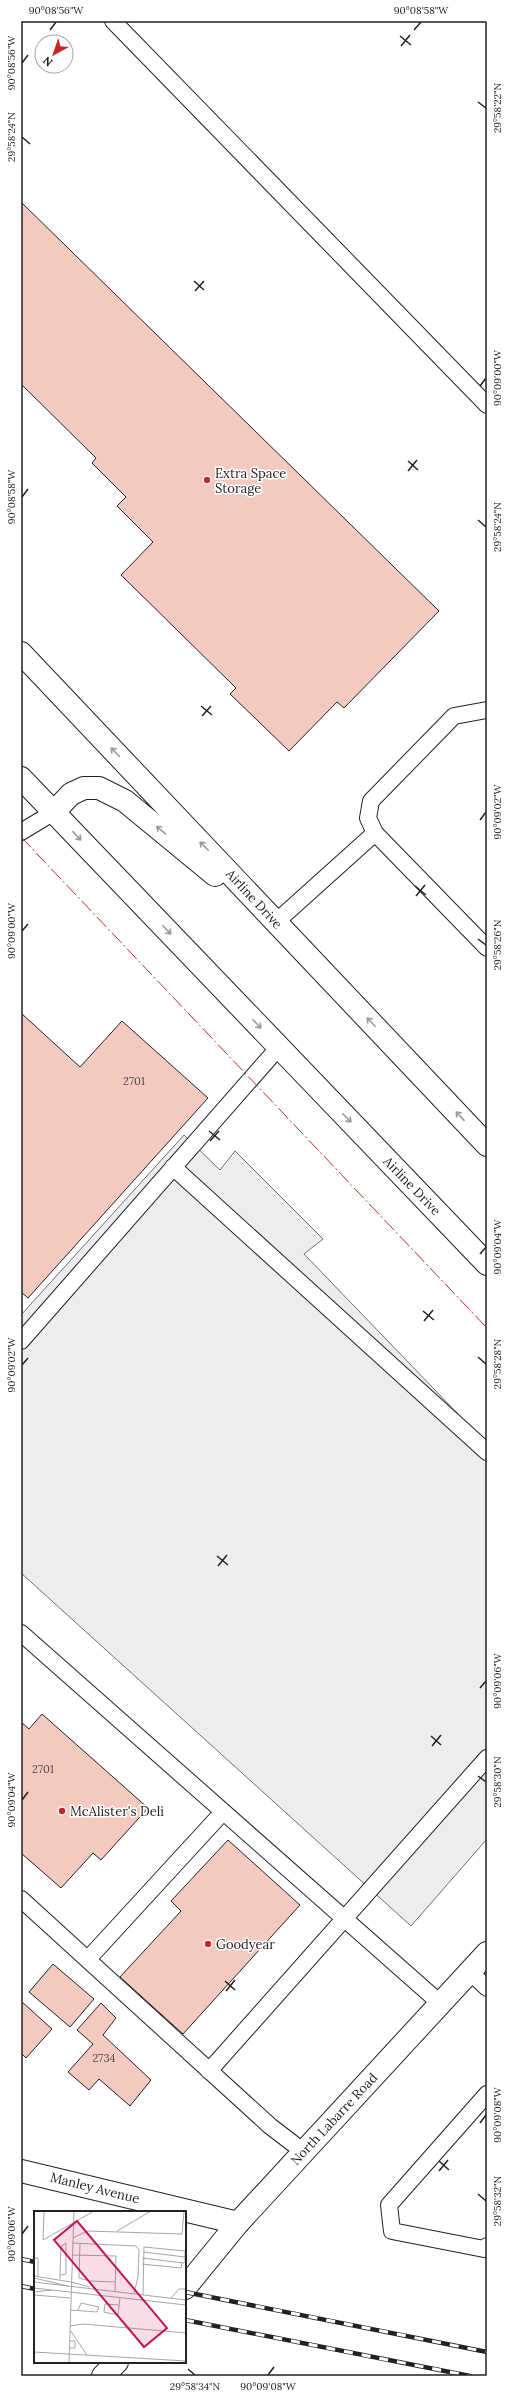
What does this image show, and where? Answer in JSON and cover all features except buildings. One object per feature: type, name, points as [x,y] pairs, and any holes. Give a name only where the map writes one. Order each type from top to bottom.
[{"type":"main road","name":"Airline Drive","points":[[21,653],[487,1145]]},
{"type":"main road","name":"Airline Drive","points":[[21,778],[487,1264]]},
{"type":"main road","points":[[54,812],[71,794],[84,788],[100,788],[125,801],[282,929]]},
{"type":"main road","name":"North Labarre Road","points":[[186,2287],[238,2223],[487,1953]]},
{"type":"main road","name":"Manley Avenue","points":[[21,2171],[238,2223]]},
{"type":"main road","points":[[103,2376],[116,2363]]},
{"type":"lane","points":[[113,21],[487,405]]},
{"type":"lane","points":[[487,710],[454,716],[371,800],[368,818],[375,832],[487,948]]},
{"type":"lane","points":[[21,832],[54,812]]},
{"type":"lane","points":[[282,929],[375,832]]},
{"type":"lane","points":[[21,1340],[279,1047]]},
{"type":"lane","points":[[173,1167],[487,1452]]},
{"type":"lane","points":[[21,1633],[441,2004]]},
{"type":"lane","points":[[209,2071],[343,1918],[487,1758]]},
{"type":"lane","points":[[88,1959],[224,1812]]},
{"type":"lane","points":[[21,1899],[270,2126],[304,2152]]},
{"type":"lane","points":[[470,1972],[487,1988]]},
{"type":"lane","points":[[487,2094],[389,2205],[392,2230],[484,2249],[487,2246]]},
{"type":"shaded area","points":[[184,1135],[220,1170],[235,1151],[323,1239],[304,1254],[487,1444],[487,1839],[411,1926],[21,1573],[21,1315]]},
{"type":"railway","points":[[21,2259],[34,2262]]},
{"type":"railway","points":[[21,2286],[34,2289]]},
{"type":"railway","points":[[186,2292],[487,2352]]},
{"type":"railway","points":[[186,2320],[470,2376]]},
{"type":"power","points":[[21,837],[487,1328]]},
{"type":"place","name":"Extra Space Storage","points":[[207,480]]},
{"type":"place","name":"McAlister's Deli","points":[[62,1811]]},
{"type":"place","name":"Goodyear","points":[[208,1944]]}]
